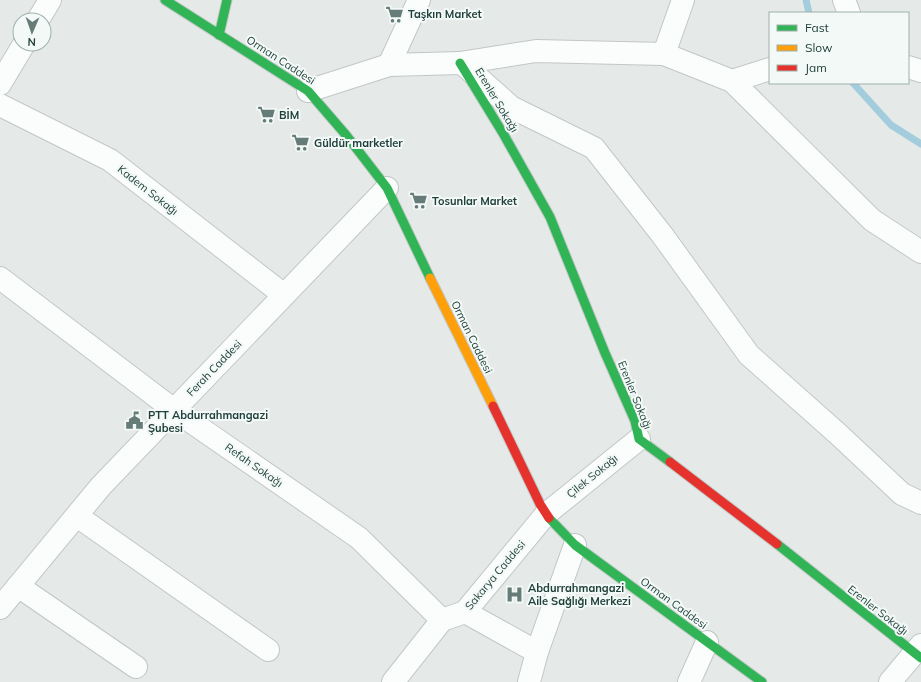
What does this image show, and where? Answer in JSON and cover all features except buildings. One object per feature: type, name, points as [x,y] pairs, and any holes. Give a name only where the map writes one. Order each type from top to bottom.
[{"type":"street","points":[[43,12],[50,0]]},
{"type":"street","name":"Orman Caddesi","points":[[165,0],[308,91],[346,135],[387,188],[546,514],[575,545],[762,682]]},
{"type":"street","points":[[219,35],[227,0]]},
{"type":"street","points":[[389,65],[419,0]]},
{"type":"street","points":[[664,54],[683,0]]},
{"type":"street","points":[[844,0],[848,12]]},
{"type":"street","points":[[308,91],[389,65],[460,63],[536,51],[664,54],[732,81],[872,220],[921,252]]},
{"type":"street","points":[[0,84],[19,52]]},
{"type":"street","points":[[460,63],[511,107],[594,148],[663,236],[749,355],[838,434],[902,494],[921,504]]},
{"type":"street","name":"Erenler Sokağı","points":[[460,63],[504,135],[550,217],[605,353],[635,421],[639,439],[919,652]]},
{"type":"street","points":[[909,67],[921,71]]},
{"type":"street","points":[[732,81],[769,69]]},
{"type":"street","name":"Kadem Sokağı","points":[[0,105],[110,160],[284,295]]},
{"type":"street","name":"Ferah Caddesi","points":[[0,608],[101,486],[387,188]]},
{"type":"street","name":"Refah Sokağı","points":[[0,278],[174,410],[359,538],[442,620]]},
{"type":"street","name":"Çilek Sokağı","points":[[546,514],[639,439]]},
{"type":"street","name":"Sakarya Caddesi","points":[[442,620],[465,612],[546,514]]},
{"type":"street","points":[[77,516],[268,650]]},
{"type":"street","points":[[529,682],[537,652],[575,545]]},
{"type":"street","points":[[18,586],[136,667]]},
{"type":"street","points":[[465,612],[537,652]]},
{"type":"street","points":[[393,682],[442,620]]},
{"type":"street","points":[[689,682],[707,642]]},
{"type":"street","points":[[890,682],[919,652]]},
{"type":"waterway","points":[[806,0],[809,12]]},
{"type":"waterway","points":[[854,84],[891,125],[921,144]]},
{"type":"traffic: fast","points":[[165,0],[308,91],[346,135],[387,188],[430,278]]},
{"type":"traffic: fast","points":[[219,35],[227,0]]},
{"type":"traffic: fast","points":[[460,63],[504,135],[550,217],[605,353],[635,421],[639,439],[670,462]]},
{"type":"traffic: fast","points":[[549,518],[575,545],[762,682]]},
{"type":"traffic: fast","points":[[777,544],[921,658]]},
{"type":"traffic: slow","points":[[430,278],[493,406]]},
{"type":"traffic: jam","points":[[493,406],[540,504],[549,518]]},
{"type":"traffic: jam","points":[[670,462],[777,544]]},
{"type":"place","name":"Taşkın Market","points":[[395,14]]},
{"type":"place","name":"BİM","points":[[266,115]]},
{"type":"place","name":"Güldür marketler","points":[[301,143]]},
{"type":"place","name":"Tosunlar Market","points":[[419,201]]},
{"type":"place","name":"PTT Abdurrahmangazi Şubesi","points":[[135,421]]},
{"type":"place","name":"Abdurrahmangazi Aile Sağlığı Merkezi","points":[[515,594]]}]
